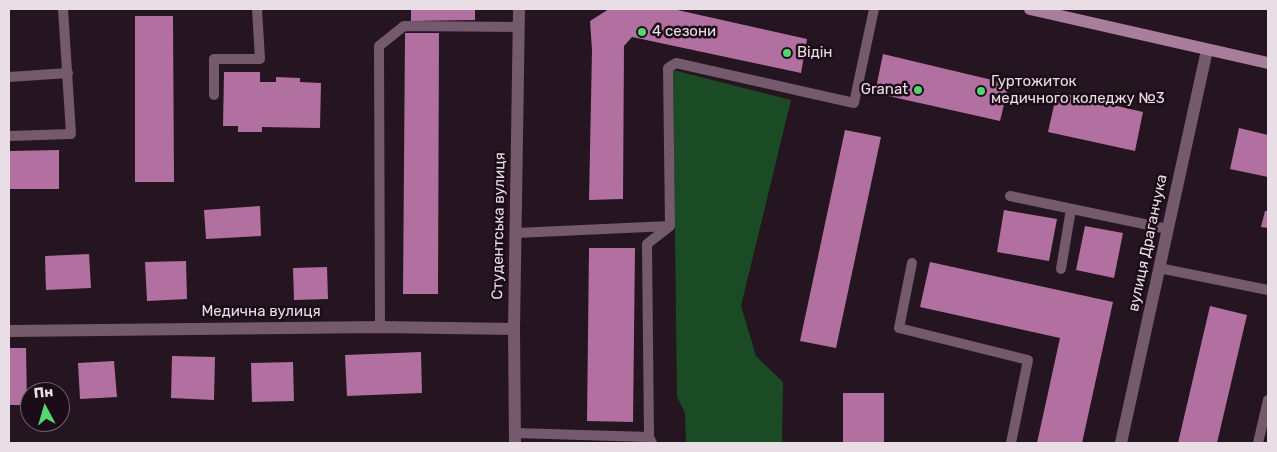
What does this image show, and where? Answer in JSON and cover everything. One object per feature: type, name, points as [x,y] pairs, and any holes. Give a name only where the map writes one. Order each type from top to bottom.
[{"type":"main road","points":[[1030,9],[1268,63]]},
{"type":"street","name":"Студентська вулиця","points":[[515,438],[514,329],[519,9]]},
{"type":"street","name":"вулиця Драганчука","points":[[1121,443],[1207,50]]},
{"type":"street","name":"Медична вулиця","points":[[9,331],[380,327],[514,329]]},
{"type":"lane","points":[[9,136],[71,134],[63,9]]},
{"type":"lane","points":[[214,95],[214,59],[260,59],[257,9]]},
{"type":"lane","points":[[670,226],[668,68],[676,63],[854,104],[874,9]]},
{"type":"lane","points":[[380,327],[379,46],[404,26],[519,27]]},
{"type":"lane","points":[[9,77],[68,73]]},
{"type":"lane","points":[[1010,196],[1168,229]]},
{"type":"lane","points":[[1061,269],[1071,209]]},
{"type":"lane","points":[[516,233],[670,226]]},
{"type":"lane","points":[[515,438],[650,440],[647,244],[670,226]]},
{"type":"lane","points":[[912,263],[899,328],[1028,360],[1011,443]]},
{"type":"lane","points":[[1159,268],[1268,290]]},
{"type":"lane","points":[[1258,443],[1268,400]]},
{"type":"green space","points":[[673,70],[791,100],[741,306],[756,356],[783,382],[782,443],[686,443],[685,413],[677,397]]},
{"type":"building","points":[[411,9],[475,9],[475,20],[411,21]]},
{"type":"building","points":[[609,9],[673,9],[807,39],[801,73],[632,37],[624,46],[623,199],[589,200],[592,50],[590,21]]},
{"type":"building","points":[[135,16],[173,16],[174,182],[135,182]]},
{"type":"building","points":[[405,33],[439,33],[438,294],[403,294]]},
{"type":"building","points":[[883,54],[1009,84],[1000,121],[875,93]]},
{"type":"building","points":[[224,72],[260,72],[260,82],[276,82],[276,77],[300,78],[300,82],[321,83],[320,128],[262,127],[262,132],[238,132],[238,126],[223,126]]},
{"type":"building","points":[[1057,92],[1143,112],[1135,151],[1048,132]]},
{"type":"building","points":[[1239,128],[1268,135],[1268,177],[1230,169]]},
{"type":"building","points":[[845,130],[881,137],[836,348],[800,341]]},
{"type":"building","points":[[59,150],[59,189],[9,189],[9,151]]},
{"type":"building","points":[[260,206],[261,236],[206,239],[204,210]]},
{"type":"building","points":[[1004,210],[1057,219],[1049,261],[997,252]]},
{"type":"building","points":[[1265,211],[1268,211],[1268,228],[1261,227]]},
{"type":"building","points":[[1085,226],[1123,233],[1114,278],[1076,270]]},
{"type":"building","points":[[589,248],[635,248],[633,422],[587,421]]},
{"type":"building","points":[[89,254],[91,288],[46,290],[45,256]]},
{"type":"building","points":[[186,261],[187,299],[147,301],[145,262]]},
{"type":"building","points":[[930,262],[1113,302],[1082,443],[1037,443],[1060,338],[920,307]]},
{"type":"building","points":[[327,267],[328,299],[294,300],[293,268]]},
{"type":"building","points":[[1210,306],[1247,315],[1217,443],[1178,443]]},
{"type":"building","points":[[9,348],[26,348],[27,382],[20,382],[20,405],[9,405]]},
{"type":"building","points":[[421,352],[422,393],[347,396],[345,355]]},
{"type":"building","points":[[172,356],[215,357],[214,400],[171,398]]},
{"type":"building","points":[[114,361],[117,397],[80,399],[78,363]]},
{"type":"building","points":[[293,362],[294,401],[252,402],[251,363]]},
{"type":"building","points":[[843,393],[884,393],[884,443],[843,443]]},
{"type":"place","name":"4 сезони","points":[[642,32]]},
{"type":"place","name":"Відін","points":[[787,53]]},
{"type":"place","name":"Granat","points":[[918,90]]},
{"type":"place","name":"Гуртожиток медичного коледжу №3","points":[[981,91]]}]
